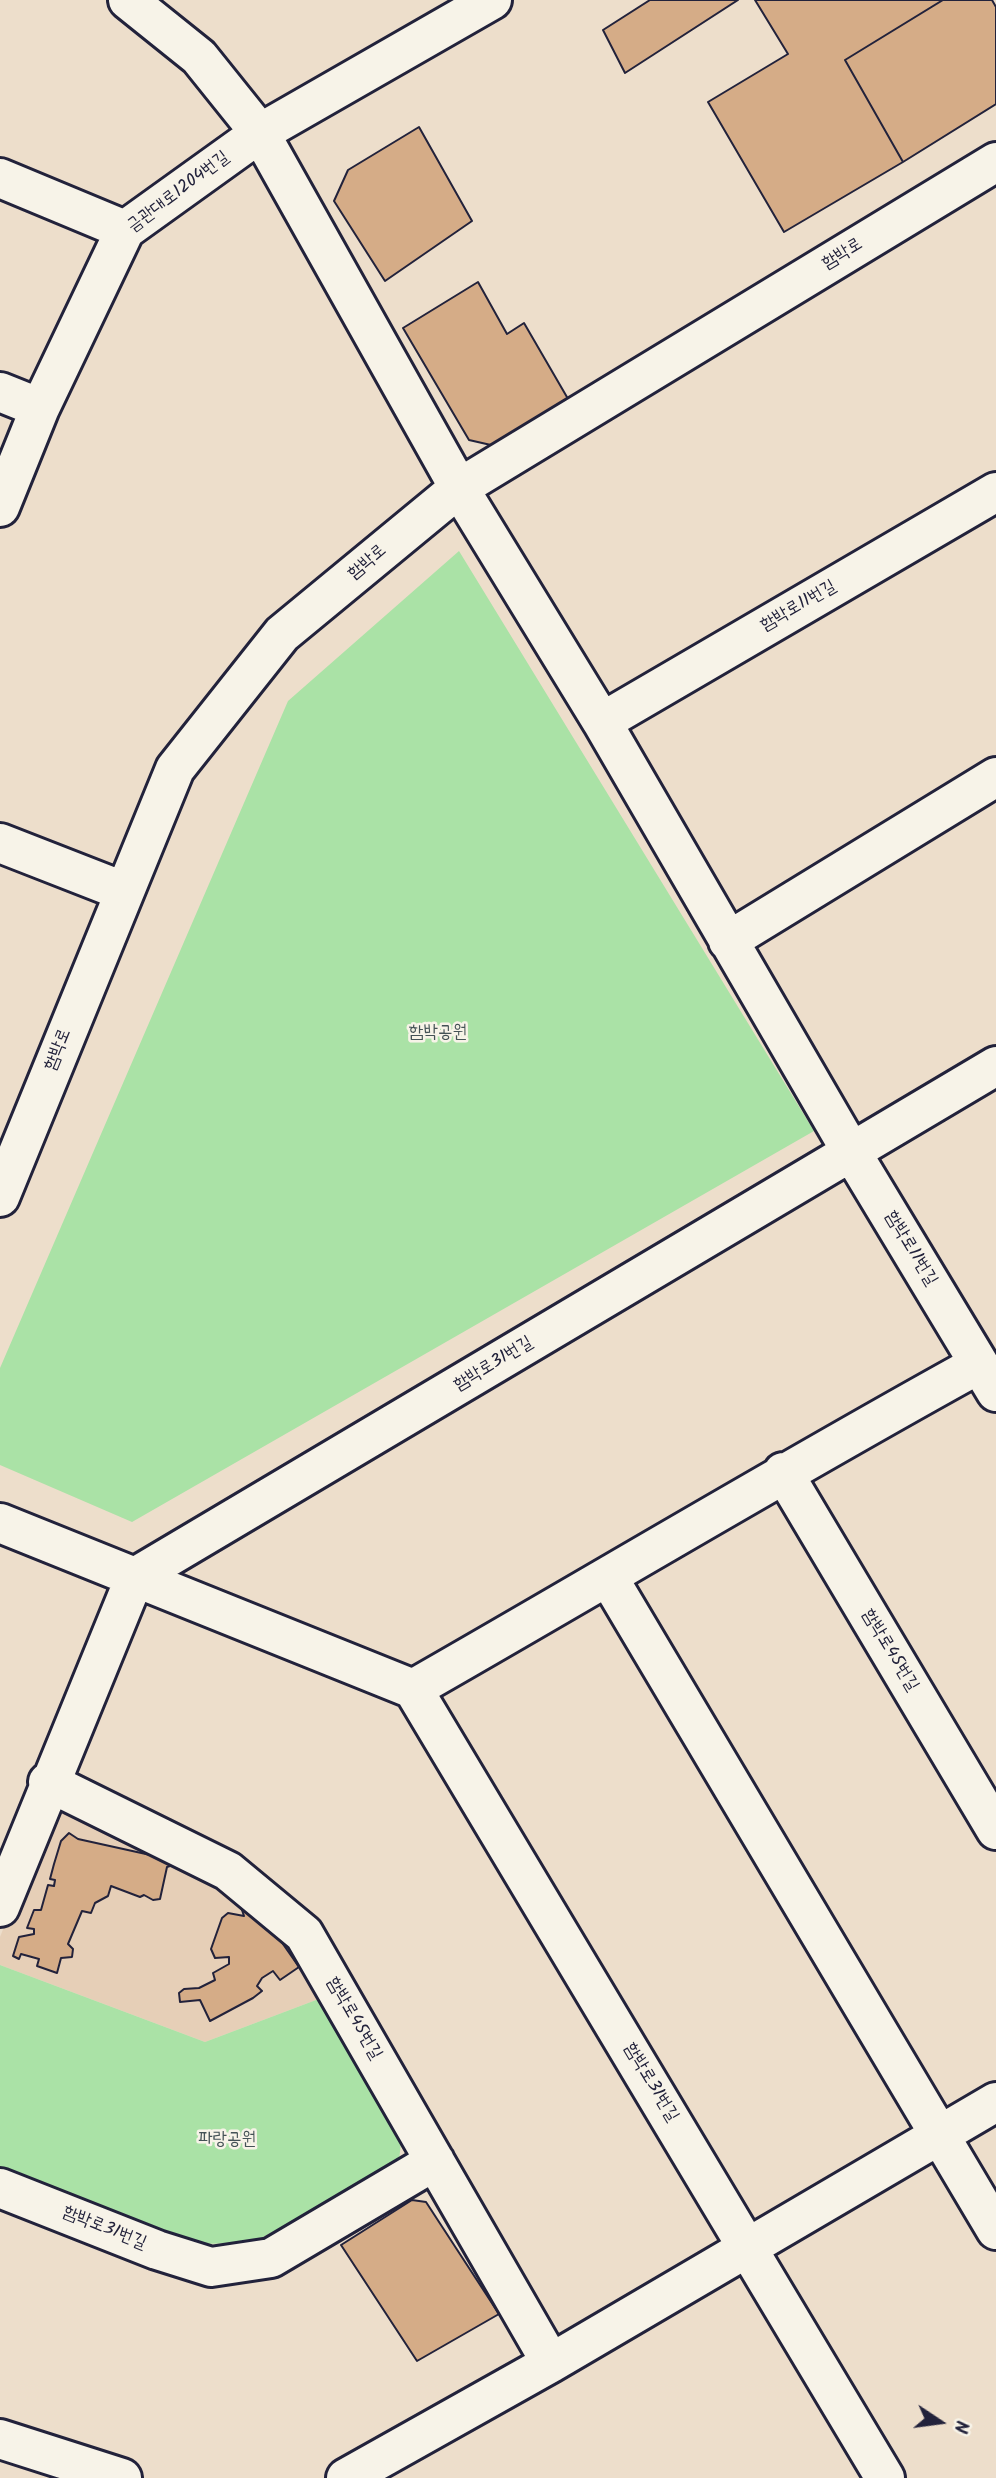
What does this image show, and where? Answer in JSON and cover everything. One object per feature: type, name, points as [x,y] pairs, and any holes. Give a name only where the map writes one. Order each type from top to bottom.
[{"type":"street","name":"함박로11번길","points":[[128,0],[199,57],[260,133],[459,488],[602,722],[852,1153],[985,1358]]},
{"type":"street","name":"금관대로1204번길","points":[[0,507],[40,408],[125,230],[260,133],[492,0]]},
{"type":"street","name":"함박로","points":[[0,1197],[175,769],[282,634],[459,488],[996,162]]},
{"type":"street","points":[[0,178],[125,230]]},
{"type":"street","points":[[0,393],[40,408]]},
{"type":"street","name":"함박로11번길","points":[[602,722],[996,492]]},
{"type":"street","points":[[728,942],[996,777]]},
{"type":"street","points":[[0,843],[123,891]]},
{"type":"street","points":[[852,1153],[996,1066]]},
{"type":"street","name":"함박로31번길","points":[[135,1577],[852,1153]]},
{"type":"street","points":[[0,1523],[413,1689],[783,1472],[985,1358]]},
{"type":"street","name":"함박로45번길","points":[[783,1472],[996,1830]]},
{"type":"street","points":[[0,1907],[48,1782],[135,1577]]},
{"type":"street","points":[[608,1577],[996,2230]]},
{"type":"street","name":"함박로31번길","points":[[413,1689],[747,2246],[875,2474]]},
{"type":"street","name":"함박로45번길","points":[[48,1782],[228,1871],[304,1934],[551,2363]]},
{"type":"street","points":[[346,2478],[551,2363],[996,2102]]},
{"type":"street","name":"함박로31번길","points":[[0,2188],[157,2250],[211,2267],[271,2258],[435,2161]]},
{"type":"street","points":[[8,2455],[122,2478]]},
{"type":"shaded area","points":[[55,1799],[210,1865],[282,1929],[324,1997],[205,2042],[0,1965],[0,1937]]},
{"type":"green space","name":"함박공원","points":[[459,551],[814,1131],[132,1522],[0,1465],[0,1368],[288,701]]},
{"type":"green space","name":"파랑공원","points":[[0,1965],[205,2042],[324,1997],[402,2133],[398,2170],[251,2243],[197,2244],[0,2203]]},
{"type":"building","points":[[650,0],[738,0],[625,73],[603,30]]},
{"type":"building","points":[[755,0],[943,0],[845,60],[903,162],[784,232],[708,102],[788,54]]},
{"type":"building","points":[[943,0],[992,0],[996,7],[996,104],[903,162],[845,60]]},
{"type":"building","points":[[419,127],[472,221],[385,281],[334,201],[348,170]]},
{"type":"building","points":[[478,282],[507,334],[524,323],[571,404],[504,448],[469,440],[403,328]]},
{"type":"building","points":[[69,1833],[78,1839],[164,1858],[176,1864],[167,1867],[160,1899],[153,1900],[144,1895],[140,1897],[111,1886],[108,1896],[95,1903],[91,1913],[82,1911],[68,1944],[73,1949],[72,1957],[61,1958],[57,1973],[37,1966],[39,1959],[21,1954],[19,1959],[13,1956],[19,1937],[34,1934],[34,1929],[27,1928],[34,1910],[41,1910],[48,1885],[54,1886],[55,1880],[50,1879],[54,1864],[61,1841]]},
{"type":"building","points":[[246,1904],[276,1934],[299,1967],[280,1980],[273,1971],[262,1978],[257,1986],[262,1991],[210,2021],[200,2000],[180,2002],[179,1993],[215,1980],[213,1973],[229,1964],[229,1957],[215,1958],[211,1949],[222,1918],[228,1913],[244,1916],[242,1910]]},
{"type":"building","points":[[412,2200],[426,2202],[499,2314],[417,2361],[341,2245]]}]
